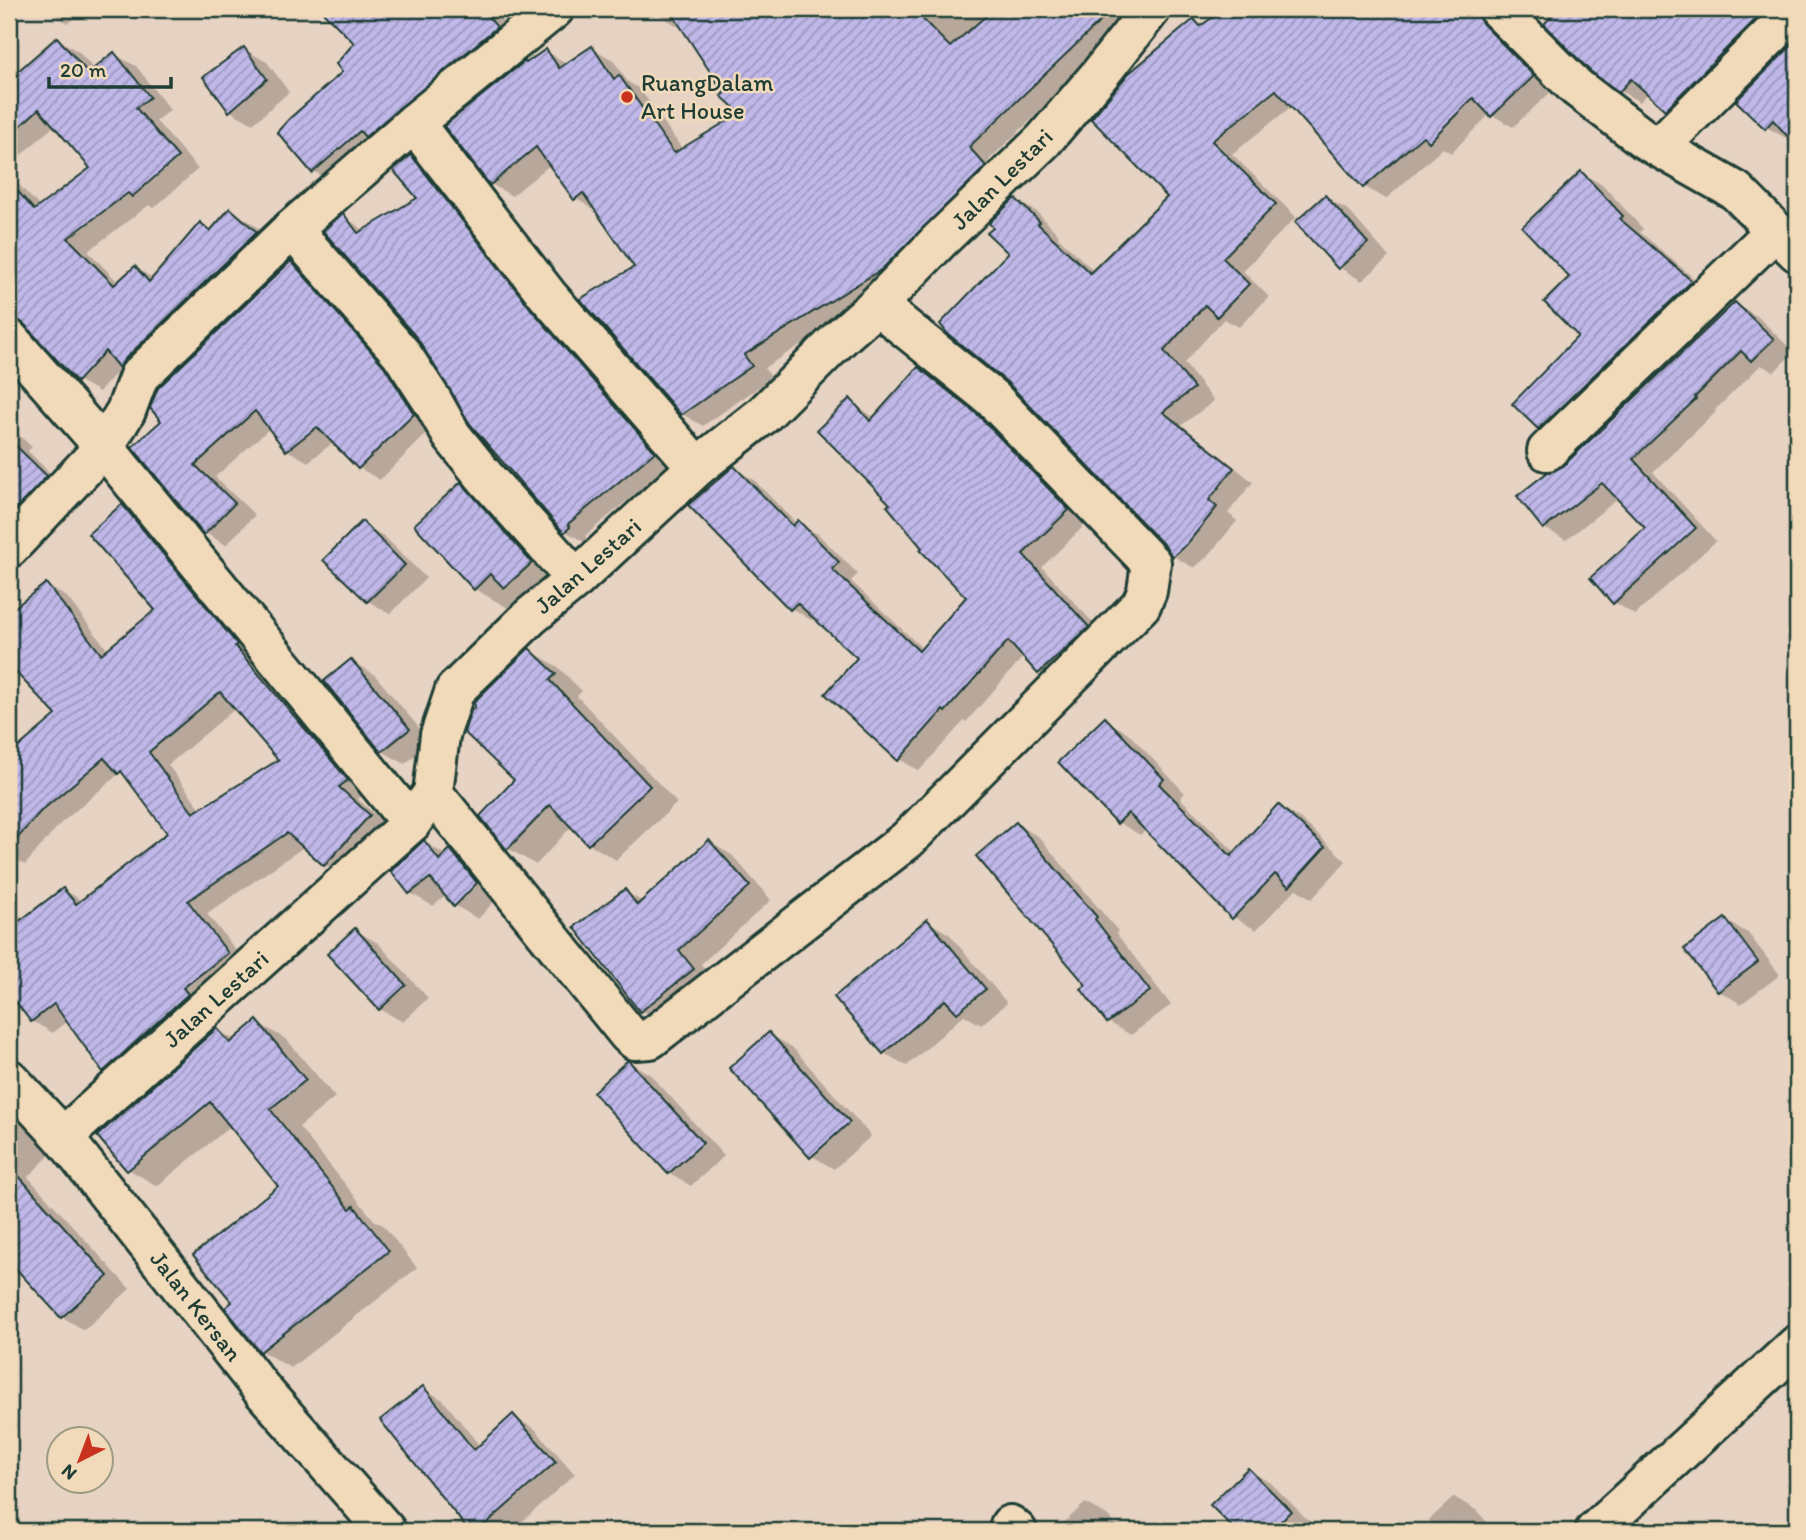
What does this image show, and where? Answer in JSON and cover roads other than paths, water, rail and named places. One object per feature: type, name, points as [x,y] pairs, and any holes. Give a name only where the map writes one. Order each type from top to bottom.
[{"type":"street","points":[[9,548],[104,447],[126,411],[139,376],[292,229],[414,123],[554,9]]},
{"type":"street","name":"Jalan Lestari","points":[[63,1137],[411,824],[433,793],[440,735],[455,690],[531,615],[576,579],[697,467],[764,415],[843,335],[877,305],[1043,141],[1151,9]]},
{"type":"street","points":[[1497,9],[1576,87],[1644,139],[1737,191],[1786,242],[1547,451]]},
{"type":"street","points":[[1659,147],[1797,9]]},
{"type":"street","points":[[414,123],[548,296],[697,467]]},
{"type":"street","points":[[292,229],[401,353],[452,436],[576,579]]},
{"type":"street","points":[[433,793],[628,1034],[635,1040],[650,1039],[907,840],[1141,605],[1147,592],[1151,563],[992,398],[877,305]]},
{"type":"street","points":[[9,339],[104,447],[411,824]]},
{"type":"street","name":"Jalan Kersan","points":[[9,1079],[63,1137],[263,1391],[386,1531]]},
{"type":"street","points":[[1595,1531],[1797,1345]]},
{"type":"place","name":"RuangDalam Art House","points":[[627,97]]}]
